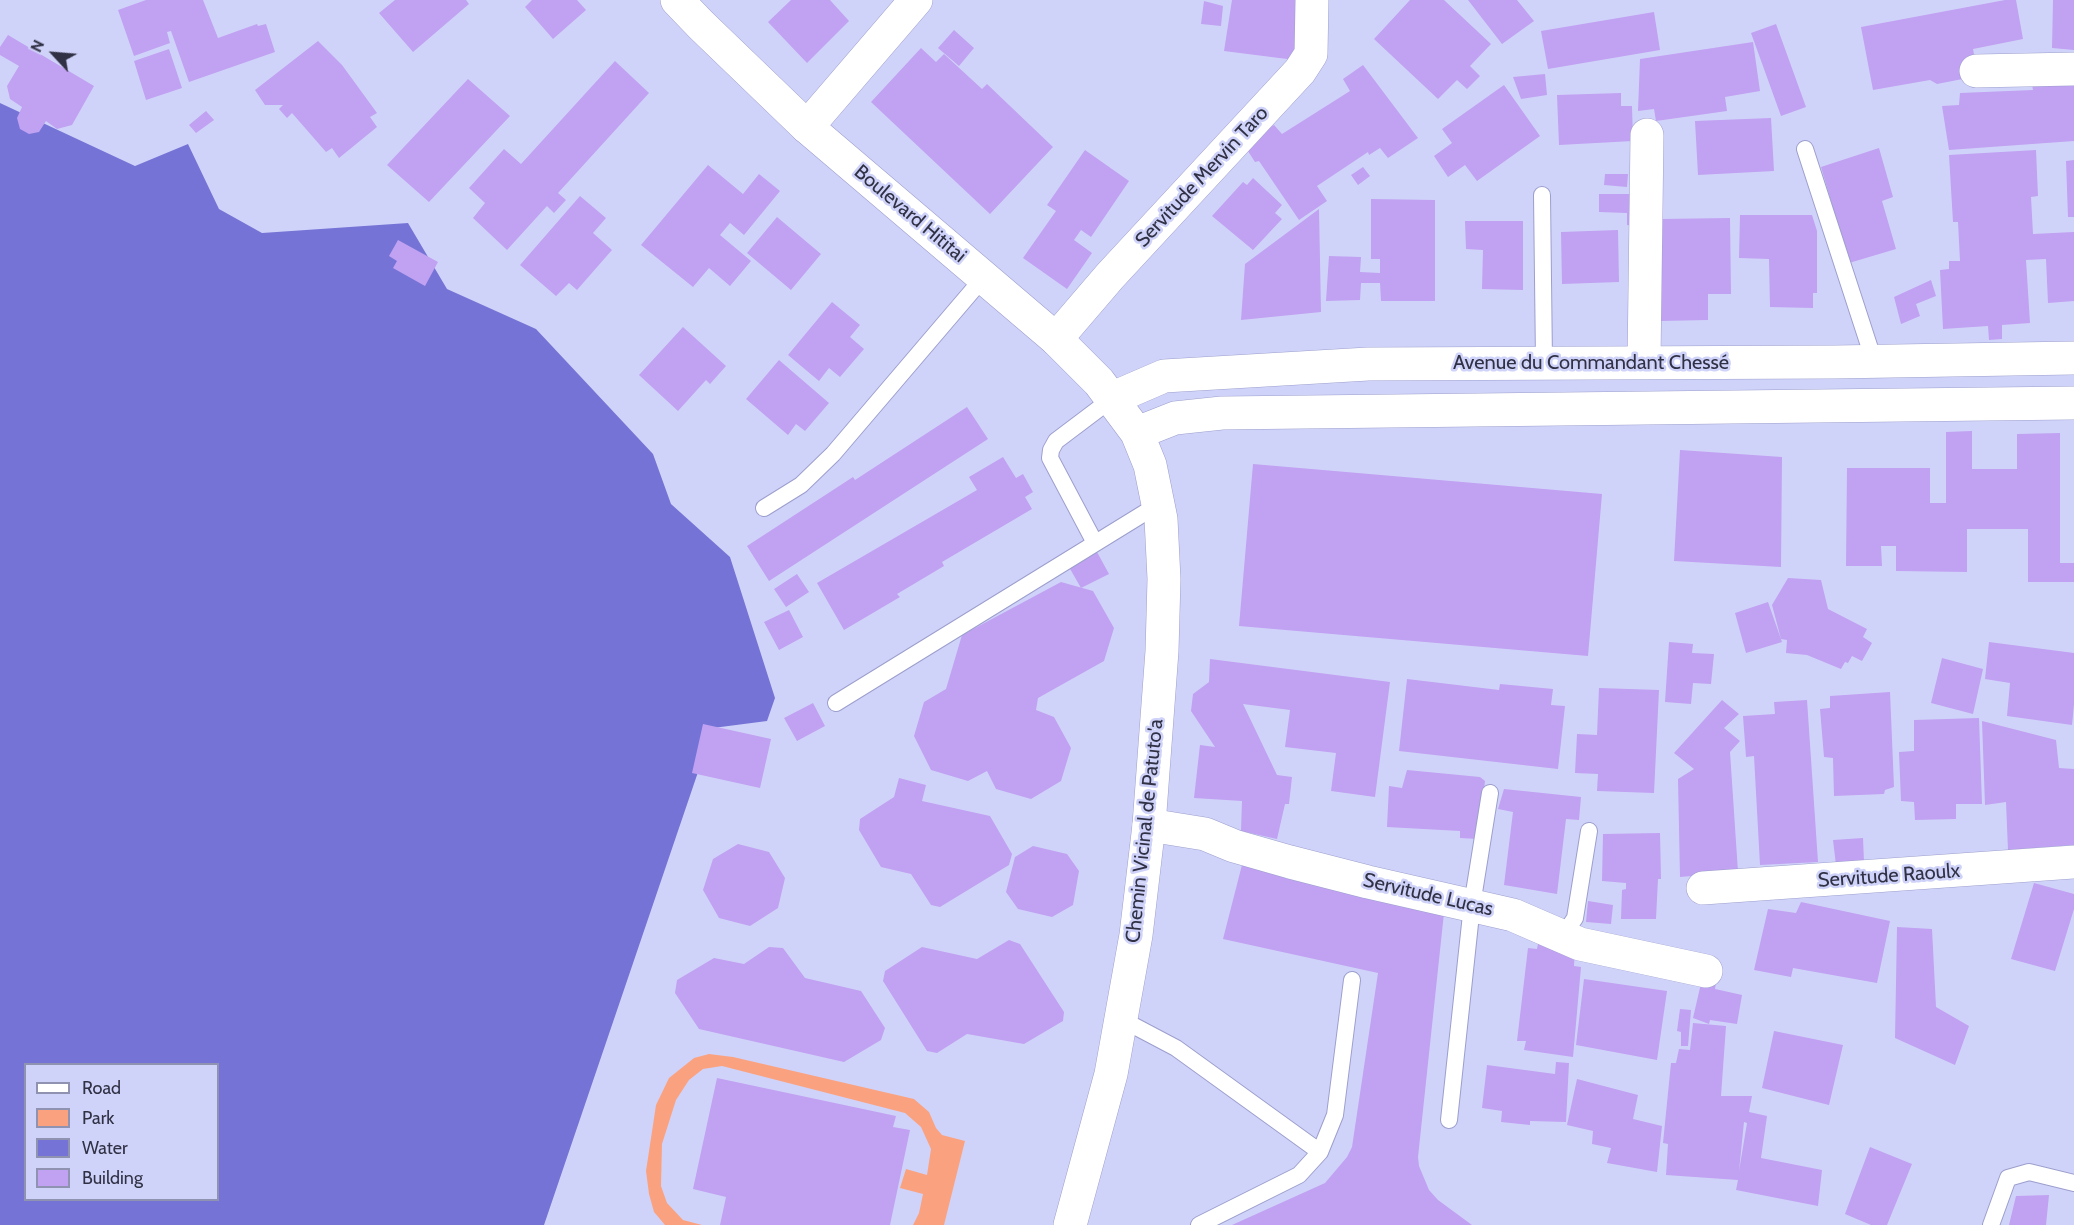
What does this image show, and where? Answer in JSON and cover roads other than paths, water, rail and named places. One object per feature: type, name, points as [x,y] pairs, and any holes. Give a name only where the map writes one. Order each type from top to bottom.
[{"type":"main road","name":"Boulevard Hititai","points":[[677,0],[807,127],[1056,339],[1113,398],[1137,433]]},
{"type":"main road","points":[[807,127],[916,0]]},
{"type":"main road","name":"Servitude Mervin Taro","points":[[1056,339],[1110,276],[1300,71],[1311,54],[1312,0]]},
{"type":"main road","points":[[1976,71],[2074,69]]},
{"type":"main road","points":[[1644,362],[1647,135]]},
{"type":"main road","name":"Avenue du Commandant Chessé","points":[[1113,398],[1164,376],[1368,364],[1835,362],[2074,358]]},
{"type":"main road","points":[[1835,362],[1835,405]]},
{"type":"main road","points":[[1137,433],[1175,418],[1222,413],[2074,403]]},
{"type":"main road","name":"Chemin Vicinal de Patuto'a","points":[[1070,1225],[1111,1074],[1136,935],[1149,825],[1162,651],[1163,538],[1159,504],[1149,465],[1137,433]]},
{"type":"main road","name":"Servitude Lucas","points":[[1149,825],[1204,834],[1234,846],[1290,862],[1513,915],[1580,944],[1706,970]]},
{"type":"main road","name":"Servitude Raoulx","points":[[1703,888],[2074,862]]},
{"type":"lane","points":[[1805,149],[1874,361]]},
{"type":"lane","points":[[1542,195],[1544,362]]},
{"type":"lane","points":[[764,508],[801,485],[833,454],[984,277]]},
{"type":"lane","points":[[1095,543],[1050,458],[1056,441],[1113,398]]},
{"type":"lane","points":[[836,703],[1159,504]]},
{"type":"lane","points":[[1449,1120],[1472,905],[1490,793]]},
{"type":"lane","points":[[1562,937],[1575,918],[1589,831]]},
{"type":"lane","points":[[1199,1225],[1299,1175],[1320,1152],[1335,1115],[1352,980]]},
{"type":"lane","points":[[1121,1019],[1176,1048],[1320,1152]]},
{"type":"lane","points":[[1990,1225],[2008,1178],[2029,1172],[2074,1183]]},
{"type":"water","points":[[0,103],[135,166],[188,144],[219,209],[262,233],[408,223],[447,289],[536,329],[653,454],[671,504],[730,557],[775,698],[767,721],[713,728],[544,1225],[0,1225]]}]
